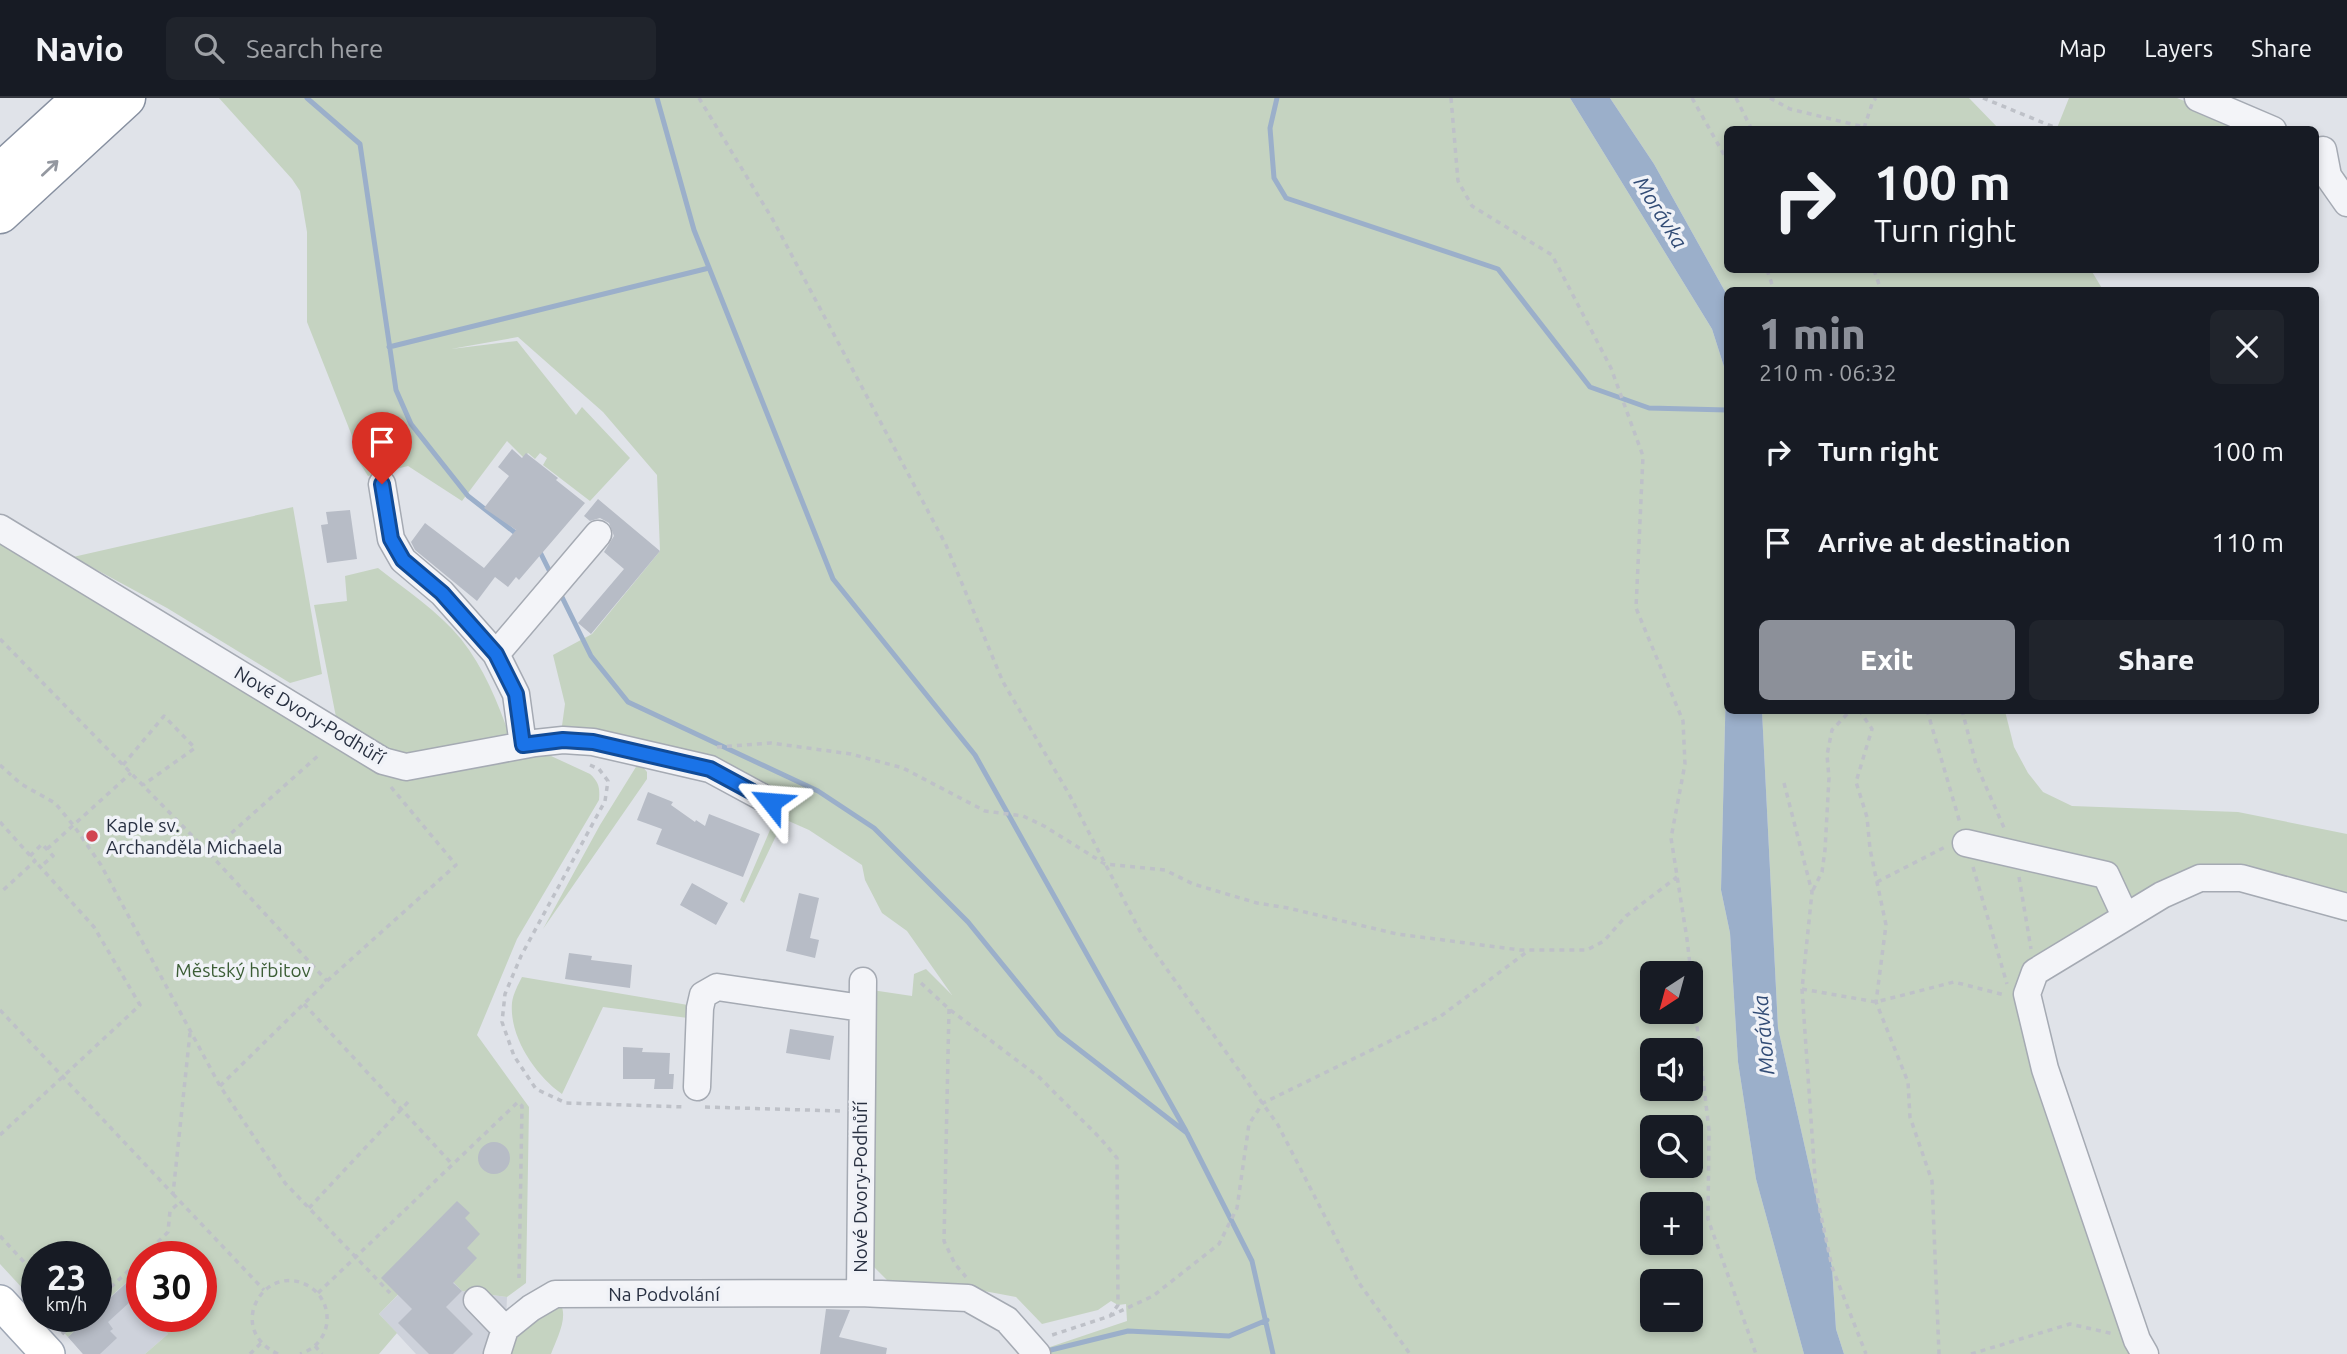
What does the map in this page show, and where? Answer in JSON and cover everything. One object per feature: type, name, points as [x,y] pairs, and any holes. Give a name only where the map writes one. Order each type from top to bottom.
[{"type":"highway","points":[[0,173],[82,98]]},
{"type":"highway","points":[[0,214],[126,98]]},
{"type":"main road","points":[[0,1302],[52,1347]]},
{"type":"street","points":[[2198,98],[2264,126]]},
{"type":"street","points":[[2328,152],[2328,176],[2347,203]]},
{"type":"street","points":[[382,484],[391,539],[403,560],[442,593],[496,654],[516,694],[523,745]]},
{"type":"street","name":"Nové Dvory-Podhůří","points":[[0,528],[383,761],[406,767],[523,745],[563,740],[593,742],[710,769],[771,802]]},
{"type":"street","points":[[496,654],[598,534]]},
{"type":"street","points":[[1966,843],[2106,875],[2125,916]]},
{"type":"street","points":[[2141,1347],[2045,1069],[2031,983],[2125,916],[2200,878],[2241,878],[2347,907]]},
{"type":"street","name":"Nové Dvory-Podhůří","points":[[863,981],[860,1293],[968,1298],[1007,1320],[1032,1349]]},
{"type":"street","points":[[697,1087],[700,1008],[703,995],[717,987],[862,1008]]},
{"type":"street","name":"Na Podvolání","points":[[501,1342],[531,1308],[555,1294],[860,1293]]},
{"type":"street","points":[[477,1300],[501,1342]]},
{"type":"path","points":[[699,98],[773,220],[946,545],[1003,682],[1069,794],[1141,933],[1278,1125],[1359,1283],[1410,1354]]},
{"type":"path","points":[[1451,98],[1458,181],[1472,206],[1552,255],[1611,368],[1643,456],[1636,608],[1683,721],[1685,764],[1671,838],[1687,939],[1709,1130],[1708,1219],[1756,1354]]},
{"type":"path","points":[[1692,98],[1724,155]]},
{"type":"path","points":[[1736,98],[1750,126]]},
{"type":"path","points":[[1770,98],[1790,109],[1855,126]]},
{"type":"path","points":[[1864,126],[1876,98]]},
{"type":"path","points":[[1983,98],[2051,126]]},
{"type":"path","points":[[0,639],[209,853],[327,981]]},
{"type":"path","points":[[1812,892],[1822,872],[1829,778],[1827,755],[1832,730],[1847,714]]},
{"type":"path","points":[[1862,714],[1872,729],[1856,782],[1867,817],[1870,849],[1886,925],[1876,1002],[1908,1082],[1910,1117],[1932,1181],[1939,1354]]},
{"type":"path","points":[[1802,989],[1876,1002],[1954,982],[2011,996],[2031,983],[2015,854],[1976,764],[1963,714]]},
{"type":"path","points":[[123,765],[164,716],[195,748],[143,785]]},
{"type":"path","points":[[712,747],[771,743],[851,754],[903,768],[985,811],[1023,816],[1105,864],[1165,870],[1193,884],[1257,903],[1397,934],[1529,950],[1587,950],[1604,941],[1626,916],[1677,877]]},
{"type":"path","points":[[209,853],[320,754]]},
{"type":"path","points":[[220,1086],[327,981],[456,865],[381,775],[383,761]]},
{"type":"path","points":[[586,764],[599,769],[608,781],[605,801],[539,920],[505,994],[502,1022],[514,1056],[536,1089],[566,1103],[860,1111]]},
{"type":"path","points":[[0,765],[21,784],[55,803],[74,826],[101,865],[220,1086],[285,1183],[390,1293]]},
{"type":"path","points":[[47,849],[132,773]]},
{"type":"path","points":[[1784,783],[1812,892],[1802,989],[1816,1192],[1832,1267],[1866,1354]]},
{"type":"path","points":[[0,822],[94,927],[140,1005],[0,1135]]},
{"type":"path","points":[[1877,882],[1949,845],[1966,843]]},
{"type":"path","points":[[30,856],[42,844],[47,849],[53,856],[40,867]]},
{"type":"path","points":[[0,893],[35,861]]},
{"type":"path","points":[[1032,1349],[1153,1296],[1219,1244],[1237,1208],[1249,1124],[1263,1103],[1441,1016],[1529,950]]},
{"type":"path","points":[[921,983],[948,1009],[1038,1077],[1117,1158],[1118,1305],[1110,1316]]},
{"type":"path","points":[[304,1003],[452,1164]]},
{"type":"path","points":[[948,1009],[944,1241],[955,1264],[971,1282]]},
{"type":"path","points":[[0,1010],[264,1290]]},
{"type":"path","points":[[173,1194],[190,1033]]},
{"type":"path","points":[[309,1208],[410,1101]]},
{"type":"path","points":[[318,1293],[518,1102],[522,1106],[519,1278]]},
{"type":"path","points":[[160,1241],[169,1233],[170,1211],[180,1202]]},
{"type":"path","points":[[0,1236],[21,1259]]},
{"type":"path","points":[[112,1286],[126,1272]]},
{"type":"path","points":[[278,1354],[261,1343],[256,1335],[252,1316],[258,1297],[264,1290],[272,1284],[292,1280],[301,1282],[318,1293],[323,1301],[327,1321],[321,1339],[315,1346],[300,1354]]},
{"type":"path","points":[[1971,1354],[2070,1324],[2141,1347]]},
{"type":"path","points":[[52,1347],[64,1332]]},
{"type":"path","points":[[250,1354],[261,1343]]},
{"type":"path","points":[[315,1346],[322,1354]]},
{"type":"shaded area","points":[[433,1260],[462,1291],[507,1297],[506,1321],[492,1354],[416,1354],[379,1314]]},
{"type":"shaded area","points":[[126,1283],[126,1332],[168,1334],[145,1354],[83,1354],[68,1337],[73,1332],[112,1332],[112,1295]]},
{"type":"green space","points":[[219,98],[1570,98],[1712,329],[1724,367],[1725,714],[1721,890],[1730,933],[1738,1062],[1756,1179],[1804,1354],[1045,1354],[1044,1349],[1127,1321],[1126,1304],[1118,1305],[1111,1301],[1098,1310],[1042,1324],[1016,1297],[984,1291],[889,1282],[865,1258],[865,989],[912,996],[914,974],[926,969],[952,995],[907,931],[882,913],[865,880],[862,865],[809,830],[784,819],[744,903],[740,900],[782,802],[561,733],[565,704],[553,655],[592,634],[660,551],[657,475],[603,412],[518,337],[451,349],[517,341],[576,415],[582,407],[630,458],[590,501],[543,465],[547,458],[540,453],[535,459],[528,453],[524,458],[507,441],[462,501],[408,466],[368,476],[353,452],[354,441],[307,322],[307,232],[300,191]]},
{"type":"green space","points":[[1610,98],[1969,98],[1996,126],[1724,126],[1724,273],[2093,273],[2101,287],[1724,287],[1724,290],[1654,164]]},
{"type":"green space","points":[[2069,98],[2177,98],[2245,126],[2058,126]]},
{"type":"green space","points":[[293,507],[322,674],[290,683],[167,608],[73,557]]},
{"type":"green space","name":"Městský hřbitov","points":[[0,537],[380,769],[536,749],[590,774],[595,780],[599,789],[599,800],[517,939],[477,1035],[529,1107],[526,1283],[507,1297],[462,1291],[432,1260],[379,1314],[397,1333],[379,1354],[145,1354],[168,1334],[166,1332],[217,1332],[217,1241],[126,1241],[126,1283],[112,1295],[112,1241],[21,1241],[21,1287],[0,1264]]},
{"type":"green space","points":[[378,568],[432,610],[461,639],[484,675],[512,742],[407,762],[336,717],[314,605],[347,601],[345,576]]},
{"type":"green space","points":[[1762,714],[2006,714],[2014,747],[2028,773],[2043,792],[2072,806],[2238,812],[2347,834],[2347,922],[2224,885],[2203,884],[2019,985],[2140,1354],[1844,1354],[1836,1329],[1832,1267],[1778,1028]]},
{"type":"green space","points":[[639,762],[647,772],[647,779],[543,929],[600,825]]},
{"type":"green space","points":[[522,977],[688,1005],[688,1018],[603,1007],[562,1094],[534,1066],[515,1029],[512,1003]]},
{"type":"green space","points":[[561,1305],[562,1323],[551,1354],[501,1354],[505,1338]]},
{"type":"water","name":"Morávka","points":[[1570,98],[1610,98],[1654,164],[1724,290],[1724,367],[1712,329]]},
{"type":"water","name":"Morávka","points":[[1725,714],[1762,714],[1778,1028],[1832,1267],[1836,1329],[1844,1354],[1804,1354],[1756,1179],[1738,1062],[1730,933],[1721,890]]},
{"type":"building","points":[[512,449],[522,458],[526,453],[585,503],[519,580],[516,577],[508,587],[495,577],[477,601],[415,550],[411,542],[425,523],[484,568],[516,530],[484,508],[509,476],[498,467]]},
{"type":"building","points":[[598,499],[660,551],[591,634],[578,623],[624,569],[604,552],[614,536],[609,523],[600,518],[590,521],[584,516]]},
{"type":"building","points":[[350,510],[357,559],[327,563],[321,525],[328,524],[326,512]]},
{"type":"building","points":[[648,792],[673,802],[671,805],[705,826],[709,814],[760,834],[743,877],[656,844],[662,829],[637,820]]},
{"type":"building","points":[[692,883],[728,903],[716,925],[680,905]]},
{"type":"building","points":[[799,893],[819,898],[810,938],[819,940],[815,958],[786,951]]},
{"type":"building","points":[[569,953],[592,956],[591,960],[632,965],[630,988],[565,979]]},
{"type":"building","points":[[790,1029],[834,1036],[830,1060],[786,1053]]},
{"type":"building","points":[[623,1047],[643,1048],[642,1052],[670,1053],[669,1074],[674,1074],[673,1089],[654,1089],[655,1079],[623,1079]]},
{"type":"building","points":[[494,1142],[505,1147],[510,1158],[505,1169],[494,1174],[483,1169],[478,1158],[483,1147]]},
{"type":"building","points":[[457,1201],[470,1213],[465,1218],[480,1234],[467,1248],[477,1258],[453,1283],[462,1291],[446,1307],[473,1334],[453,1354],[429,1354],[398,1323],[412,1309],[381,1278]]},
{"type":"building","points":[[126,1283],[126,1306],[112,1318],[112,1296]]},
{"type":"building","points":[[826,1309],[850,1310],[839,1337],[887,1348],[886,1354],[820,1354]]},
{"type":"building","points":[[73,1332],[111,1332],[117,1338],[100,1354],[83,1354],[68,1337]]},
{"type":"waterway","points":[[307,98],[360,144],[396,390],[411,424],[468,496],[518,535]]},
{"type":"waterway","points":[[657,98],[694,230],[833,579],[975,755],[1186,1131]]},
{"type":"waterway","points":[[1277,98],[1270,128],[1274,178],[1286,198],[1498,269],[1590,387],[1649,408],[1724,410]]},
{"type":"waterway","points":[[389,347],[709,268]]},
{"type":"waterway","points":[[537,550],[551,574]]},
{"type":"waterway","points":[[560,593],[591,656],[628,702],[818,791],[874,828],[968,922],[1059,1034],[1187,1133],[1252,1261],[1273,1354]]},
{"type":"waterway","points":[[1043,1352],[1128,1331],[1229,1336],[1267,1320]]},
{"type":"place","name":"Kaple sv. Archanděla Michaela","points":[[92,836]]},
{"type":"route","points":[[382,484],[391,539],[403,560],[442,593],[496,654],[516,694],[523,745],[563,740],[593,742],[710,769],[771,802]]}]
